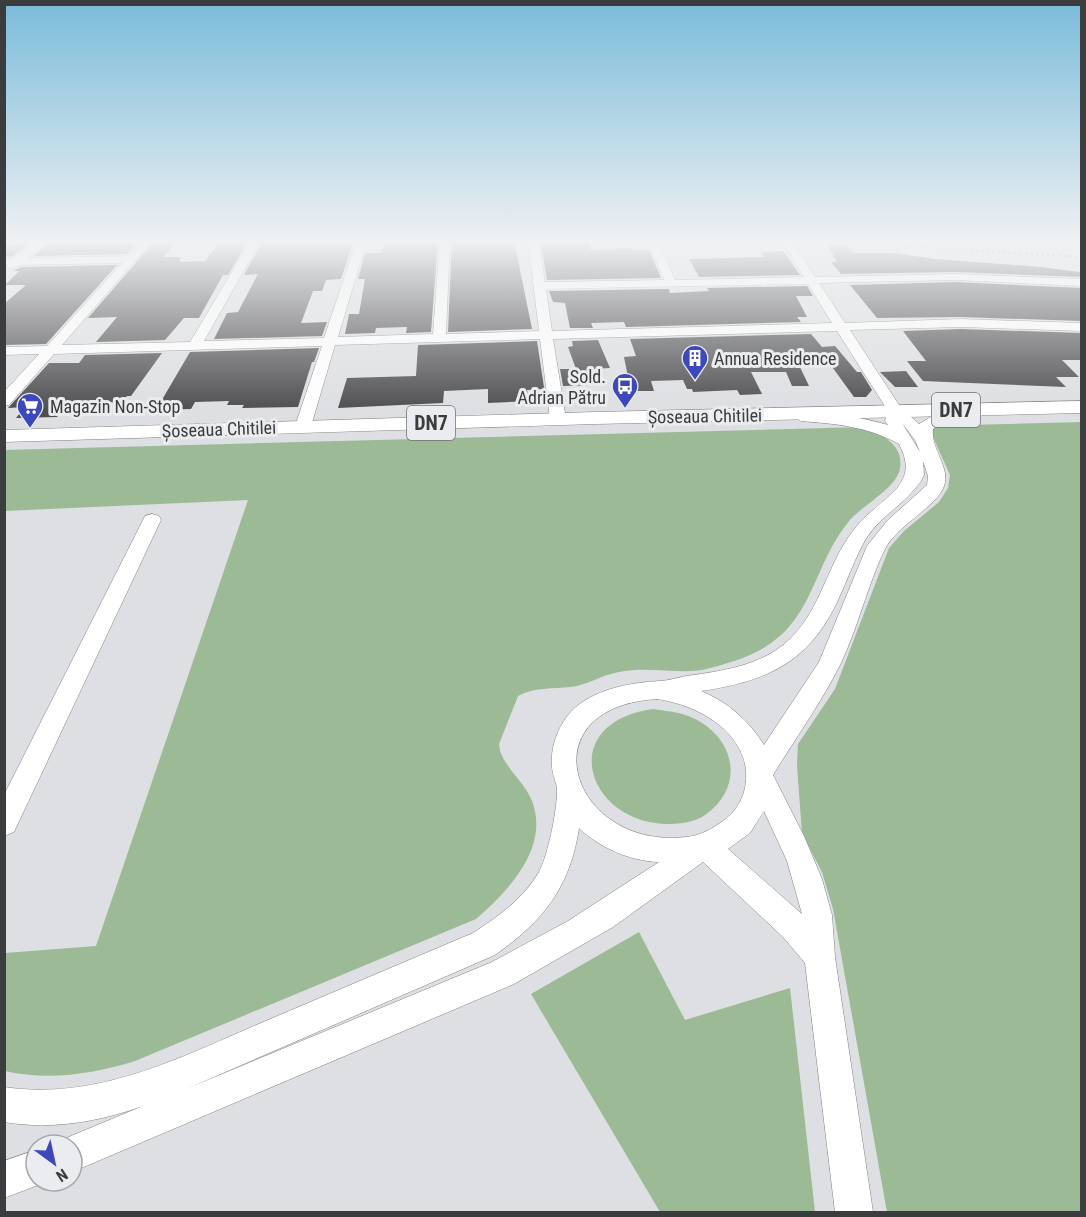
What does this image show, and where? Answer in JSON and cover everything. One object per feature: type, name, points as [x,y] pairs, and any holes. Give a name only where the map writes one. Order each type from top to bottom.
[{"type":"main road","name":"Șoseaua Chitilei","points":[[4,436],[558,419],[1082,407]]},
{"type":"street","points":[[4,402],[97,297]]},
{"type":"street","points":[[194,346],[223,297]]},
{"type":"street","points":[[303,426],[344,297]]},
{"type":"street","points":[[439,338],[442,297]]},
{"type":"street","points":[[542,297],[558,419]]},
{"type":"street","points":[[569,792],[584,814],[606,834],[634,847],[666,852],[701,848],[725,839],[740,826],[755,804],[760,776],[791,719],[829,664],[877,546],[890,528],[932,492],[937,476],[934,466],[913,440],[893,421],[896,411],[823,297]]},
{"type":"street","points":[[4,351],[842,326],[984,323],[1082,327]]},
{"type":"street","points":[[4,1104],[47,1107],[79,1106],[116,1098],[149,1087],[484,944],[509,928],[531,906],[550,880],[561,856],[566,832],[569,792],[562,765],[567,739],[580,717],[602,702],[628,692],[657,690],[735,677],[768,666],[784,656],[813,628],[858,536],[869,521],[909,488],[915,478],[916,466],[913,440],[925,427],[939,417],[1015,408]]},
{"type":"street","points":[[787,415],[865,422],[913,440]]},
{"type":"street","points":[[4,824],[152,520]]},
{"type":"street","points":[[657,690],[696,699],[725,715],[742,731],[754,751],[760,776],[806,869],[817,916],[820,957],[854,1212]]},
{"type":"street","points":[[701,848],[794,927],[820,957]]},
{"type":"street","points":[[84,1149],[503,973],[556,946],[618,909],[701,848]]},
{"type":"street","points":[[4,1180],[24,1172]]},
{"type":"green space","points":[[1081,422],[1081,1212],[887,1212],[833,909],[822,872],[802,834],[797,765],[798,744],[835,689],[889,548],[904,531],[939,502],[948,488],[950,475],[928,426]]},
{"type":"green space","points":[[865,427],[885,437],[895,447],[900,460],[898,475],[887,489],[850,520],[836,539],[797,616],[783,633],[765,647],[740,659],[704,669],[613,673],[577,686],[537,690],[518,696],[499,744],[503,758],[532,801],[536,818],[535,835],[531,852],[513,882],[476,919],[135,1061],[70,1075],[21,1074],[5,1071],[5,953],[96,946],[248,500],[5,511],[4,450]]},
{"type":"green space","points":[[653,709],[693,718],[708,727],[719,738],[726,750],[730,764],[730,777],[726,791],[718,804],[696,820],[665,824],[638,819],[616,807],[601,790],[593,771],[593,751],[602,732],[622,718]]},
{"type":"green space","points":[[639,932],[685,1020],[790,988],[815,1212],[660,1212],[531,994]]},
{"type":"building","points":[[12,297],[88,297],[46,344],[4,345],[4,304]]},
{"type":"building","points":[[106,297],[211,297],[199,318],[184,318],[165,340],[96,342],[117,317],[88,318]]},
{"type":"building","points":[[246,297],[311,297],[301,323],[327,322],[322,336],[214,339],[227,313],[238,312]]},
{"type":"building","points":[[362,297],[434,297],[431,332],[406,333],[407,327],[376,328],[375,333],[345,334],[349,314],[359,314]]},
{"type":"building","points":[[450,297],[525,297],[532,329],[448,332]]},
{"type":"building","points":[[551,297],[796,297],[807,317],[797,317],[801,322],[626,327],[624,322],[591,323],[593,328],[570,328],[565,303],[553,302]]},
{"type":"building","points":[[860,297],[1082,297],[1082,321],[961,317],[877,318]]},
{"type":"building","points":[[961,329],[1082,333],[1082,360],[1062,360],[1079,377],[1056,377],[1066,387],[923,381],[907,361],[926,361],[903,331]]},
{"type":"building","points":[[811,334],[822,347],[835,346],[857,372],[861,372],[872,390],[866,397],[854,397],[830,364],[799,365],[809,386],[792,386],[786,372],[751,372],[762,394],[740,395],[737,390],[693,392],[692,389],[687,389],[683,380],[651,381],[654,391],[635,391],[633,387],[630,387],[624,357],[636,356],[630,339]]},
{"type":"building","points":[[598,340],[610,368],[592,369],[597,385],[563,386],[560,369],[576,369],[568,347],[573,346],[572,341]]},
{"type":"building","points":[[537,341],[544,387],[527,390],[529,401],[488,403],[488,389],[444,391],[443,403],[338,408],[347,378],[416,376],[418,345]]},
{"type":"building","points":[[319,348],[312,362],[298,407],[242,408],[244,405],[227,405],[229,401],[195,402],[191,409],[156,410],[190,352]]},
{"type":"building","points":[[162,353],[131,396],[127,396],[122,402],[79,403],[71,414],[59,414],[57,417],[16,418],[25,407],[8,408],[49,363],[79,363],[85,355]]},
{"type":"building","points":[[906,371],[918,387],[895,387],[880,372]]},
{"type":"place","name":"Annua Residence","points":[[695,381]]},
{"type":"place","name":"Sold. Adrian Pătru","points":[[625,409]]},
{"type":"place","name":"Magazin Non-Stop","points":[[30,429]]}]
